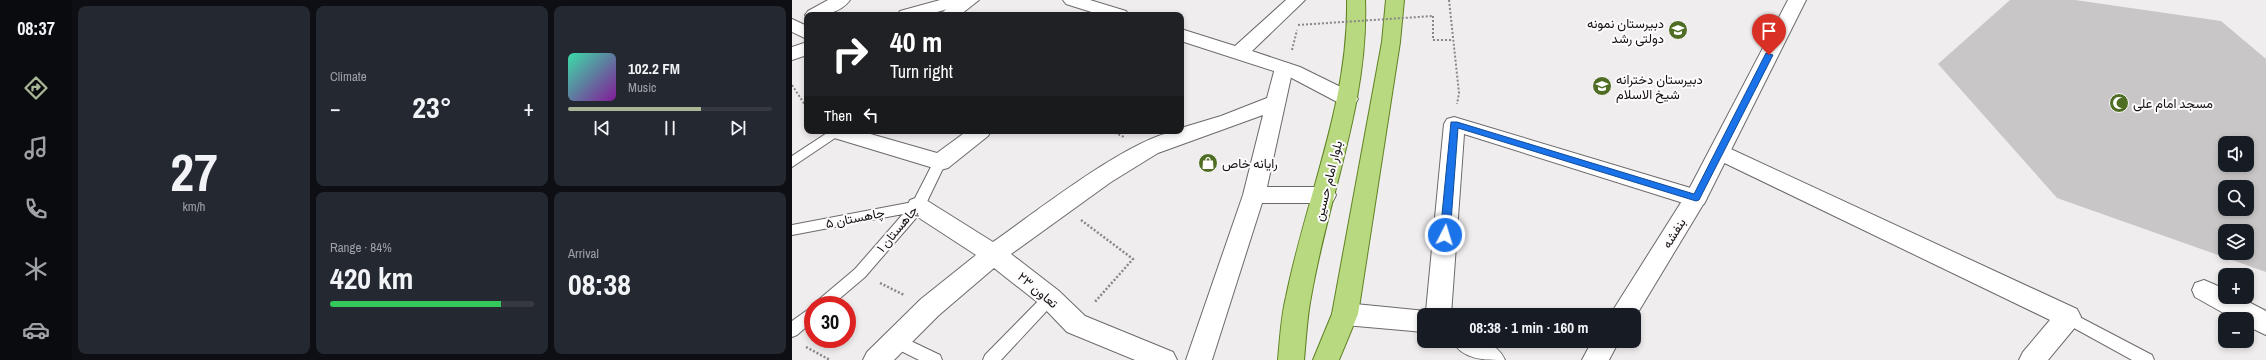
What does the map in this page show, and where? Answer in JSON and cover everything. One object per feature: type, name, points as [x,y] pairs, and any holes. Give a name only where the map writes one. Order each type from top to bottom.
[{"type":"main road","name":"بلوار امام حسین","points":[[1291,360],[1298,297],[1325,195],[1348,99],[1357,31],[1356,0]]},
{"type":"main road","points":[[1326,360],[1345,314],[1391,42],[1395,0]]},
{"type":"street","points":[[819,12],[840,0]]},
{"type":"street","points":[[917,12],[960,0]]},
{"type":"street","points":[[952,12],[970,0]]},
{"type":"street","points":[[1072,0],[1110,12]]},
{"type":"street","points":[[1239,53],[1296,0]]},
{"type":"street","name":"بنفشه","points":[[1627,308],[1696,198],[1797,0]]},
{"type":"street","points":[[1184,36],[1283,68],[1348,99]]},
{"type":"street","points":[[792,54],[804,49]]},
{"type":"street","points":[[1199,360],[1254,195],[1283,68]]},
{"type":"street","points":[[876,360],[930,307],[994,254],[1063,207],[1103,176],[1150,148],[1200,129],[1227,122],[1276,102]]},
{"type":"street","points":[[1439,308],[1454,124],[1696,198]]},
{"type":"street","points":[[845,134],[940,162]]},
{"type":"street","name":"چاهستان ۱","points":[[940,162],[977,134]]},
{"type":"street","points":[[1720,152],[2068,317],[2032,360]]},
{"type":"street","points":[[1254,195],[1325,195]]},
{"type":"street","name":"تعاون ۲۳","points":[[918,206],[994,254],[1050,298],[1076,324],[1164,360]]},
{"type":"street","points":[[2204,290],[2266,324]]},
{"type":"street","points":[[1345,314],[1417,320]]},
{"type":"street","points":[[1475,348],[1492,360]]},
{"type":"street","points":[[1594,360],[1602,348]]},
{"type":"lane","points":[[792,162],[835,134]]},
{"type":"lane","name":"چاهستان ۱","points":[[833,296],[860,273],[918,206],[940,162]]},
{"type":"lane","name":"چاهستان ۵","points":[[792,230],[918,206]]},
{"type":"lane","points":[[991,360],[1050,298]]},
{"type":"lane","points":[[2068,317],[2146,360]]},
{"type":"lane","points":[[792,330],[804,320]]},
{"type":"lane","points":[[896,341],[934,360]]},
{"type":"path","points":[[1449,0],[1459,93],[1454,124]]},
{"type":"path","points":[[1293,48],[1298,25],[1433,16],[1433,40],[1453,40]]},
{"type":"path","points":[[792,85],[804,103]]},
{"type":"path","points":[[1063,207],[1132,260],[1076,324]]},
{"type":"path","points":[[860,273],[930,307]]},
{"type":"path","points":[[809,348],[830,360]]},
{"type":"building","name":"مسجد امام علی","points":[[2010,0],[2075,0],[2221,21],[2266,59],[2266,272],[2232,260],[2254,260],[2254,224],[2218,224],[2218,255],[2057,198],[1938,64]]},
{"type":"place","name":"دبیرستان نمونه دولتی رشد","points":[[1678,30]]},
{"type":"place","name":"دبیرستان دخترانه شیخ الاسلام","points":[[1602,86]]},
{"type":"place","name":"مسجد امام علی","points":[[2119,103]]},
{"type":"place","name":"رایانه خاص","points":[[1208,163]]},
{"type":"route","points":[[1445,235],[1454,124],[1696,198],[1769,55]]}]
